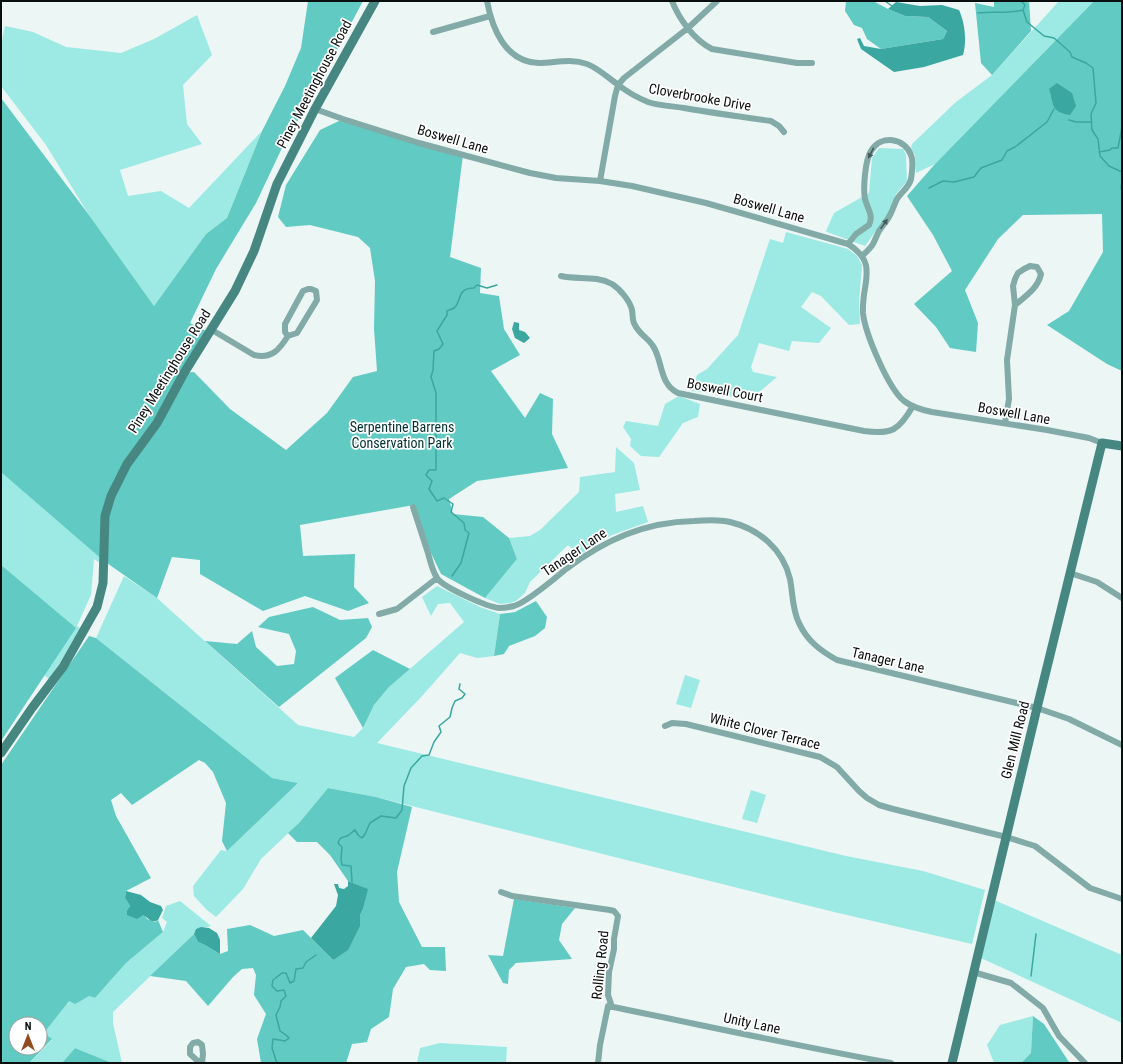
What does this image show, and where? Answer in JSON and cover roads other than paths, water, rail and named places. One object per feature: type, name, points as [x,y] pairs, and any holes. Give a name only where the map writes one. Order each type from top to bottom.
[{"type":"main road","name":"Piney Meetinghouse Road","points":[[1,753],[63,667],[97,607],[103,583],[105,516],[111,496],[126,464],[157,422],[184,373],[235,292],[254,251],[277,184],[315,109],[375,1]]},
{"type":"main road","points":[[1102,443],[1122,446]]},
{"type":"main road","name":"Glen Mill Road","points":[[952,1063],[1102,443]]},
{"type":"street","name":"Cloverbrooke Drive","points":[[487,1],[494,28],[500,39],[512,53],[520,58],[538,63],[566,60],[587,64],[597,69],[618,85],[649,102],[771,122],[779,126],[784,132]]},
{"type":"street","points":[[672,1],[674,8],[688,28],[706,46],[712,49],[797,63],[812,63]]},
{"type":"street","points":[[600,181],[618,85],[624,78],[688,28],[717,1]]},
{"type":"street","points":[[432,32],[490,16]]},
{"type":"street","name":"Boswell Lane","points":[[315,109],[412,140],[530,173],[556,178],[600,181],[632,186],[706,203],[848,244],[856,249],[862,256],[867,269],[863,301],[863,313],[866,327],[890,383],[903,400],[913,406],[932,412],[1089,438],[1102,443]]},
{"type":"street","points":[[848,244],[852,237],[871,222],[870,209],[866,201],[865,194],[867,166],[870,151],[874,146],[884,140],[895,140],[901,142],[906,146],[912,157],[911,179],[909,185],[897,199],[891,214],[872,245],[862,256]]},
{"type":"street","points":[[1005,423],[1009,399],[1007,360],[1015,305],[1013,286],[1018,274],[1024,268],[1030,266],[1038,267],[1041,274],[1037,284],[1015,305]]},
{"type":"street","name":"Boswell Court","points":[[560,276],[600,280],[613,285],[622,294],[630,306],[635,326],[653,346],[666,382],[674,391],[678,393],[856,429],[881,432],[888,431],[898,426],[906,419],[913,406]]},
{"type":"street","points":[[212,330],[254,355],[268,356],[276,352],[288,336],[297,332],[317,300],[317,294],[314,290],[308,289],[303,291],[285,324],[285,332],[288,336]]},
{"type":"street","points":[[379,614],[397,609],[437,578],[413,507]]},
{"type":"street","name":"Tanager Lane","points":[[437,578],[455,591],[487,605],[500,608],[513,606],[531,596],[579,560],[610,541],[626,534],[657,524],[682,521],[713,520],[729,522],[752,530],[775,549],[781,557],[790,579],[793,607],[799,624],[817,647],[837,660],[1037,708],[1069,719],[1122,745]]},
{"type":"street","points":[[1070,573],[1097,582],[1122,598]]},
{"type":"street","name":"White Clover Terrace","points":[[665,726],[672,723],[686,724],[820,757],[837,767],[867,798],[879,804],[1035,846],[1090,888],[1122,899]]},
{"type":"street","name":"Rolling Road","points":[[500,892],[512,896],[610,910],[614,911],[618,916],[614,939],[614,949],[609,972],[608,995],[611,1004],[608,1006],[598,1063]]},
{"type":"street","points":[[973,972],[1011,983],[1043,1008],[1059,1036],[1085,1063]]},
{"type":"street","name":"Unity Lane","points":[[608,1006],[768,1038],[817,1050],[892,1063]]},
{"type":"waterway","points":[[885,1],[892,6]]},
{"type":"waterway","points":[[1021,1],[1025,5],[1023,10],[1027,22],[1044,36],[1054,38],[1070,52],[1072,57],[1093,68],[1096,103],[1091,114],[1092,130],[1098,139],[1100,156],[1109,166],[1122,172]]},
{"type":"waterway","points":[[978,13],[1023,10]]},
{"type":"waterway","points":[[929,188],[943,181],[954,182],[974,177],[981,168],[1002,160],[1007,151],[1015,147],[1047,122],[1054,109]]},
{"type":"waterway","points":[[1069,120],[1076,122],[1091,122]]},
{"type":"waterway","points":[[1099,152],[1110,150],[1112,148],[1118,148],[1122,127]]},
{"type":"waterway","points":[[1122,181],[1122,191]]},
{"type":"waterway","points":[[452,576],[461,563],[469,533],[465,530],[464,523],[451,512],[453,504],[444,498],[437,501],[429,489],[432,481],[426,475],[429,470],[436,470],[436,393],[431,377],[434,351],[439,349],[443,344],[437,331],[447,315],[447,311],[454,308],[464,290],[474,288],[477,285],[487,288],[497,285]]},
{"type":"waterway","points":[[352,882],[351,866],[342,865],[342,847],[338,843],[339,840],[355,830],[362,838],[370,823],[381,816],[396,818],[402,810],[404,786],[411,768],[422,756],[429,755],[434,742],[441,732],[439,726],[450,717],[455,701],[462,698],[465,694],[459,689],[460,684]]},
{"type":"waterway","points":[[1031,976],[1036,934]]},
{"type":"waterway","points":[[277,1063],[272,1048],[273,1039],[285,1041],[289,1038],[280,1031],[276,1015],[281,1001],[286,996],[284,990],[277,991],[272,986],[273,980],[282,973],[286,973],[290,983],[294,981],[296,969],[303,968],[306,962],[316,955]]},
{"type":"park label","name":"Serpentine Barrens Conservation Park","points":[[402,436]]}]
